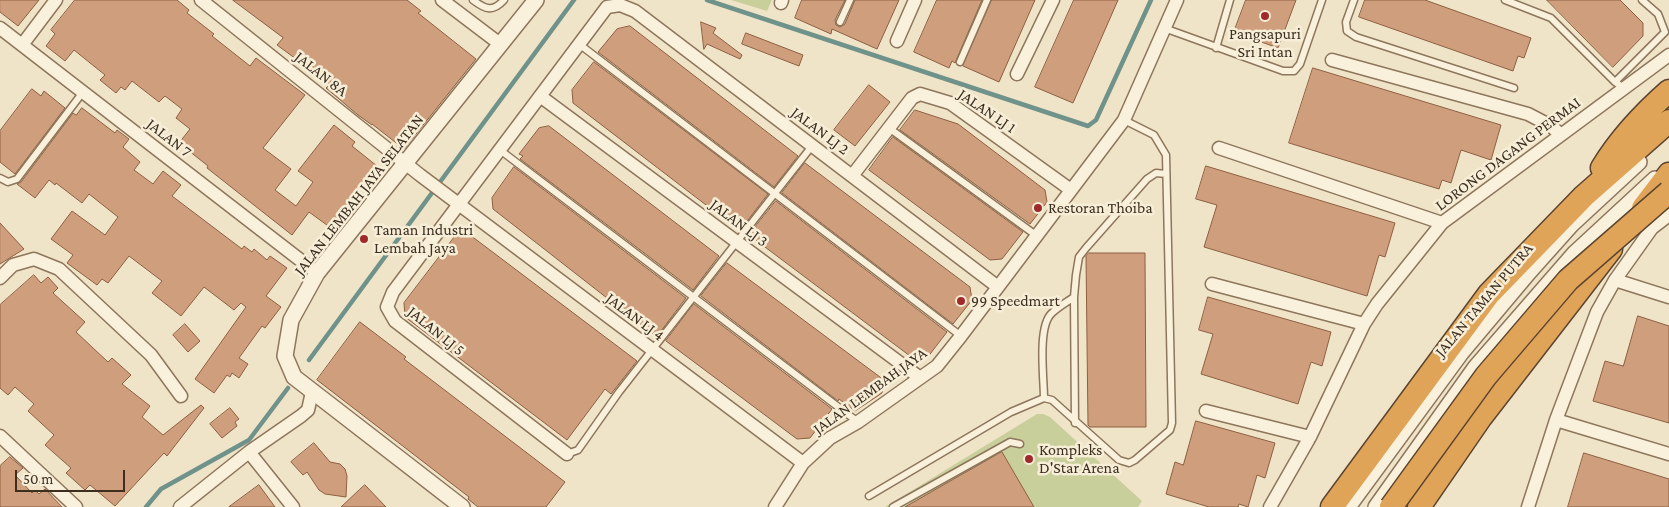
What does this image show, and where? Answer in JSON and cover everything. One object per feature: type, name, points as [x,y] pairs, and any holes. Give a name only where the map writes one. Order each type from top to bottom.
[{"type":"highway","points":[[1584,196],[1611,154],[1657,101],[1669,91]]},
{"type":"highway","points":[[1332,507],[1488,294],[1584,196],[1669,121]]},
{"type":"highway","points":[[1419,507],[1481,418],[1669,174]]},
{"type":"highway","points":[[1391,507],[1486,376],[1568,280],[1669,192]]},
{"type":"street","points":[[22,45],[56,0]]},
{"type":"street","name":"JALAN 8A","points":[[201,0],[420,175]]},
{"type":"street","points":[[442,0],[500,44]]},
{"type":"street","name":"JALAN LEMBAH JAYA SELATAN","points":[[462,507],[294,377],[285,356],[291,320],[317,273],[536,0]]},
{"type":"street","points":[[897,41],[916,0]]},
{"type":"street","points":[[1017,74],[1053,0]]},
{"type":"street","name":"JALAN LEMBAH JAYA","points":[[774,507],[802,463],[830,438],[858,422],[937,366],[961,336],[1124,120],[1177,0]]},
{"type":"street","name":"JALAN LJ 2","points":[[579,44],[607,7],[620,6],[635,11],[998,287]]},
{"type":"street","name":"JALAN 7","points":[[0,28],[317,273]]},
{"type":"street","points":[[454,200],[500,150],[579,44]]},
{"type":"street","name":"LORONG DAGANG PERMAI","points":[[1270,507],[1310,437],[1364,324],[1377,304],[1442,223],[1561,135],[1620,85],[1669,55]]},
{"type":"street","points":[[1332,60],[1528,114],[1551,126],[1561,135]]},
{"type":"street","name":"JALAN LJ 1","points":[[852,176],[912,98],[920,94],[950,103],[1071,190]]},
{"type":"street","name":"JALAN LJ 3","points":[[540,96],[919,377]]},
{"type":"street","name":"JALAN TAMAN PUTRA","points":[[1348,507],[1461,354],[1530,272],[1571,225],[1669,134]]},
{"type":"street","points":[[1219,148],[1442,223]]},
{"type":"street","points":[[1376,507],[1475,368],[1575,254],[1669,166]]},
{"type":"street","name":"JALAN LJ 4","points":[[420,175],[802,463]]},
{"type":"street","name":"JALAN LJ 5","points":[[454,200],[393,292],[387,307],[395,322],[567,454]]},
{"type":"street","points":[[1528,507],[1556,420],[1597,312],[1615,280],[1652,228],[1669,215]]},
{"type":"street","points":[[0,278],[13,265],[34,259],[59,269],[150,355],[181,396]]},
{"type":"street","points":[[1615,280],[1669,297]]},
{"type":"street","points":[[1212,284],[1364,324]]},
{"type":"street","points":[[180,507],[249,452],[308,410],[312,392]]},
{"type":"street","points":[[1206,411],[1310,437]]},
{"type":"street","points":[[1556,420],[1669,454]]},
{"type":"street","points":[[0,436],[76,507]]},
{"type":"street","points":[[249,452],[293,507]]},
{"type":"lane","points":[[473,0],[491,9],[498,7],[504,0]]},
{"type":"lane","points":[[840,22],[850,0]]},
{"type":"lane","points":[[960,62],[987,0]]},
{"type":"lane","points":[[1216,48],[1230,0]]},
{"type":"lane","points":[[1164,28],[1284,71],[1294,71],[1300,64],[1322,0]]},
{"type":"lane","points":[[1354,0],[1346,22],[1347,31],[1356,37],[1514,88]]},
{"type":"lane","points":[[1506,0],[1551,18],[1620,85],[1666,32],[1658,14],[1642,0]]},
{"type":"lane","points":[[579,44],[961,336]]},
{"type":"lane","points":[[0,178],[8,182],[17,179],[84,92]]},
{"type":"lane","points":[[869,496],[1011,412],[1044,398],[1052,400],[1075,423],[1119,460],[1129,463],[1170,430],[1172,423],[1166,155],[1154,135],[1124,120]]},
{"type":"lane","points":[[889,128],[1037,236]]},
{"type":"lane","points":[[567,454],[578,450],[619,392],[812,146]]},
{"type":"lane","points":[[500,150],[858,422]]},
{"type":"lane","points":[[1075,423],[1074,298],[1079,258],[1147,178],[1156,173],[1166,174]]},
{"type":"lane","points":[[1044,398],[1043,332],[1046,321],[1051,314],[1074,298]]},
{"type":"lane","points":[[892,507],[1010,442],[1020,444]]},
{"type":"green space","points":[[731,0],[772,0],[767,11]]},
{"type":"green space","name":"Kompleks D'Star Arena","points":[[1037,414],[1050,417],[1142,501],[1138,507],[885,507]]},
{"type":"building","points":[[0,0],[39,0],[18,26],[0,12]]},
{"type":"building","points":[[75,0],[177,0],[189,10],[187,13],[214,34],[212,36],[250,66],[256,58],[305,95],[263,148],[291,169],[275,190],[296,206],[313,182],[298,171],[334,125],[355,142],[352,146],[377,166],[345,207],[350,211],[341,223],[337,220],[331,228],[309,212],[292,235],[207,168],[208,166],[179,143],[190,129],[176,118],[182,109],[165,96],[159,102],[132,81],[125,90],[121,87],[116,93],[100,80],[105,75],[74,50],[65,61],[46,46],[55,34],[51,30]]},
{"type":"building","points":[[233,0],[407,0],[421,11],[418,13],[476,59],[404,149],[358,115],[326,88],[330,84],[277,45],[283,38]]},
{"type":"building","points":[[802,0],[845,0],[835,20],[836,25],[840,27],[845,24],[855,0],[899,0],[877,49],[832,29],[831,34],[795,18]]},
{"type":"building","points":[[937,0],[982,0],[955,63],[952,61],[949,68],[914,52]]},
{"type":"building","points":[[992,0],[1035,0],[999,82],[963,66]]},
{"type":"building","points":[[1074,0],[1118,0],[1073,103],[1035,87]]},
{"type":"building","name":"Pangsapuri Sri Intan","points":[[1246,0],[1296,0],[1278,48],[1234,32]]},
{"type":"building","points":[[1365,0],[1425,0],[1531,38],[1524,58],[1518,56],[1513,71],[1359,17]]},
{"type":"building","points":[[1547,0],[1620,0],[1643,23],[1643,36],[1613,67]]},
{"type":"building","points":[[701,22],[716,28],[713,33],[742,55],[740,59],[707,44],[704,49]]},
{"type":"building","points":[[630,26],[798,156],[774,187],[598,52],[617,29]]},
{"type":"building","points":[[746,33],[803,55],[799,66],[742,44]]},
{"type":"building","points":[[594,62],[768,194],[741,229],[738,226],[736,228],[573,103],[572,90]]},
{"type":"building","points":[[1313,68],[1501,125],[1491,160],[1461,150],[1451,183],[1442,180],[1439,189],[1289,143]]},
{"type":"building","points":[[869,85],[890,102],[855,146],[834,130]]},
{"type":"building","points":[[32,89],[41,96],[44,91],[65,108],[15,174],[0,162],[0,131]]},
{"type":"building","points":[[82,108],[115,133],[117,130],[129,139],[123,147],[140,162],[134,170],[153,184],[163,171],[181,185],[172,196],[242,249],[244,246],[252,252],[254,249],[267,260],[270,256],[287,268],[266,296],[281,307],[265,328],[262,326],[239,358],[248,364],[239,378],[232,373],[230,377],[227,375],[214,393],[195,379],[246,307],[241,303],[234,310],[204,287],[181,316],[152,293],[162,281],[129,256],[108,283],[102,279],[97,285],[67,263],[73,255],[51,239],[72,211],[105,235],[118,217],[89,194],[82,203],[56,183],[55,185],[49,180],[35,198],[17,184],[21,182],[73,113],[76,115]]},
{"type":"building","points":[[915,110],[958,124],[1045,190],[1047,202],[1030,224],[900,130]]},
{"type":"building","points":[[549,126],[719,256],[693,290],[520,159],[523,156],[519,154],[539,128]]},
{"type":"building","points":[[893,137],[1023,232],[1002,259],[990,260],[869,170]]},
{"type":"building","points":[[805,163],[970,287],[972,300],[953,324],[782,193]]},
{"type":"building","points":[[1206,166],[1395,223],[1385,257],[1379,255],[1367,296],[1204,247],[1217,205],[1196,199]]},
{"type":"building","points":[[514,167],[686,298],[658,335],[654,332],[653,334],[493,209],[492,198]]},
{"type":"building","points":[[776,201],[947,332],[927,358],[914,359],[749,235]]},
{"type":"building","points":[[0,223],[24,249],[0,264]]},
{"type":"building","points":[[456,235],[470,235],[637,361],[611,394],[605,389],[567,440],[405,317],[404,303]]},
{"type":"building","points":[[1089,253],[1145,253],[1146,427],[1090,427],[1088,425],[1086,256]]},
{"type":"building","points":[[727,263],[884,380],[882,393],[855,411],[839,399],[838,401],[701,296]]},
{"type":"building","points":[[34,275],[41,283],[48,277],[58,288],[53,293],[85,322],[76,332],[108,362],[112,358],[131,375],[122,384],[150,406],[142,417],[163,435],[201,405],[204,408],[167,456],[164,453],[115,506],[90,485],[85,490],[66,473],[71,468],[45,445],[54,435],[28,411],[34,404],[15,387],[8,395],[0,388],[0,305]]},
{"type":"building","points":[[1208,297],[1331,332],[1322,366],[1311,362],[1298,404],[1201,374],[1213,334],[1199,330]]},
{"type":"building","points":[[694,304],[832,409],[810,438],[797,439],[666,341]]},
{"type":"building","points":[[1638,316],[1669,326],[1669,423],[1593,401],[1605,361],[1623,366]]},
{"type":"building","points":[[360,322],[406,357],[404,359],[565,482],[546,507],[478,507],[468,499],[469,497],[317,380]]},
{"type":"building","points":[[185,324],[200,341],[188,352],[173,335]]},
{"type":"building","points":[[230,408],[239,419],[235,422],[237,426],[222,438],[210,424]]},
{"type":"building","points":[[1196,421],[1275,443],[1265,478],[1257,475],[1248,507],[1239,504],[1238,507],[1209,507],[1166,494],[1175,462],[1183,465]]},
{"type":"building","points":[[314,443],[330,462],[340,464],[345,469],[347,476],[346,497],[325,494],[319,490],[307,472],[303,475],[291,462]]},
{"type":"building","points":[[1002,452],[1034,507],[905,507],[952,480]]},
{"type":"building","points":[[1584,453],[1669,479],[1669,507],[1568,507]]},
{"type":"building","points":[[10,457],[23,468],[15,475],[32,493],[35,490],[39,494],[45,489],[62,507],[0,507],[0,466]]},
{"type":"building","points":[[259,485],[275,507],[229,507]]},
{"type":"building","points":[[365,485],[386,507],[341,507],[359,490]]},
{"type":"waterway","points":[[309,360],[574,0]]},
{"type":"waterway","points":[[707,0],[1088,126],[1096,120],[1151,0]]},
{"type":"waterway","points":[[146,507],[161,489],[249,440],[288,388]]},
{"type":"place","name":"Pangsapuri Sri Intan","points":[[1265,16]]},
{"type":"place","name":"Restoran Thoiba","points":[[1038,208]]},
{"type":"place","name":"Taman Industri Lembah Jaya","points":[[364,239]]},
{"type":"place","name":"99 Speedmart","points":[[961,301]]},
{"type":"place","name":"Kompleks D'Star Arena","points":[[1029,459]]}]
